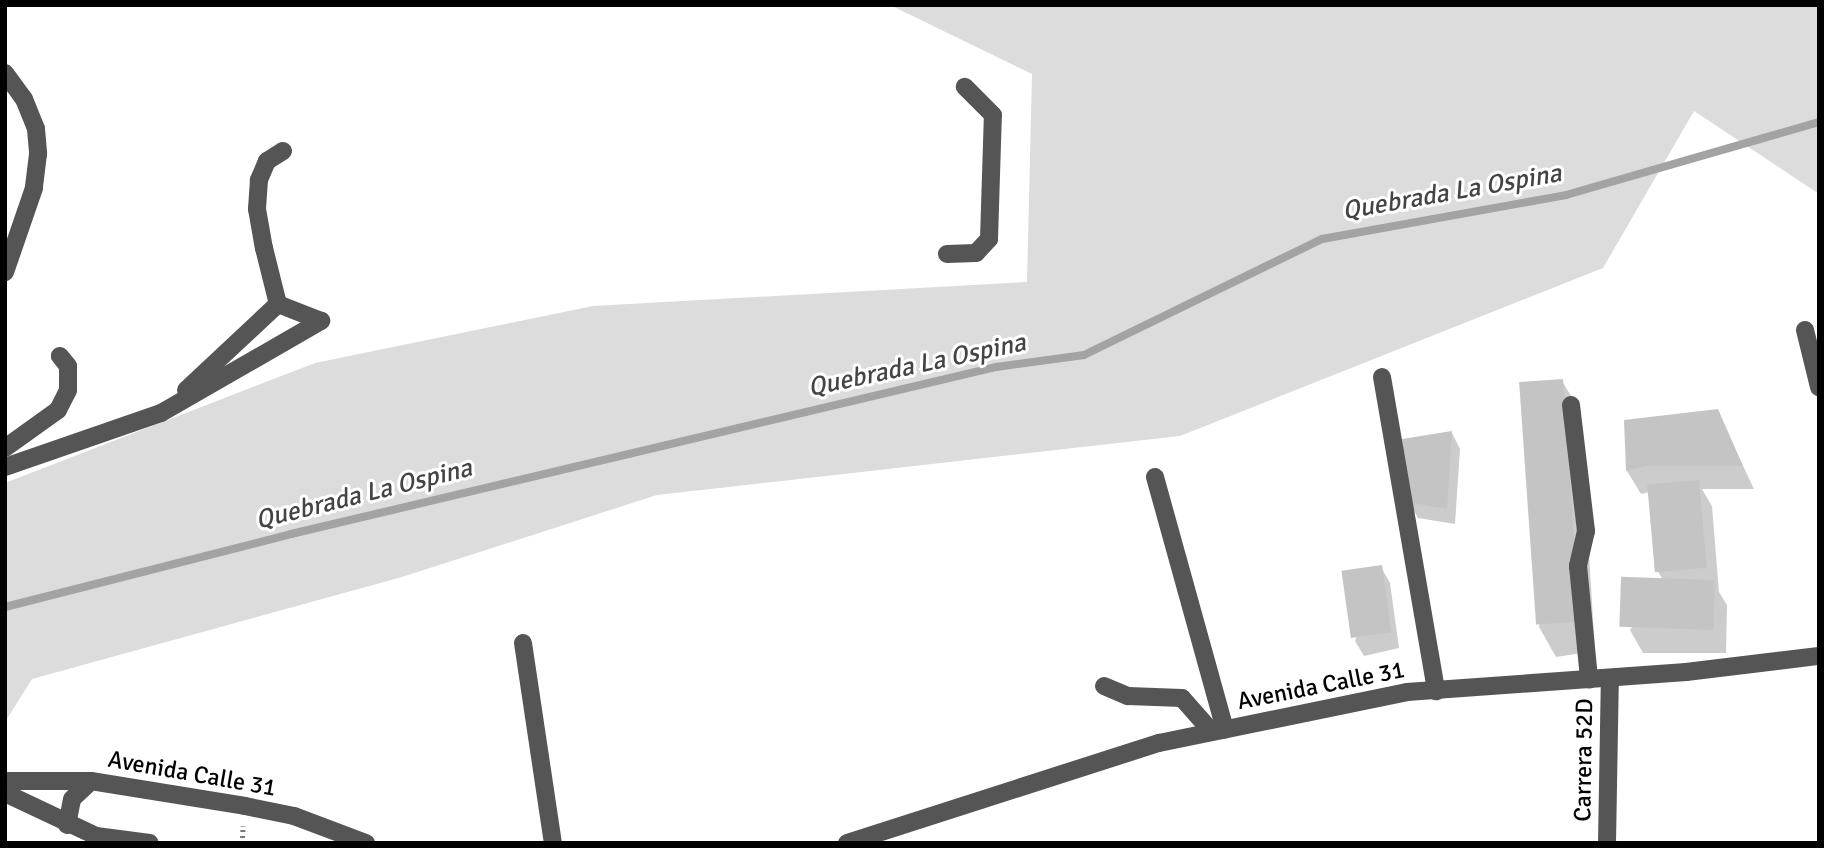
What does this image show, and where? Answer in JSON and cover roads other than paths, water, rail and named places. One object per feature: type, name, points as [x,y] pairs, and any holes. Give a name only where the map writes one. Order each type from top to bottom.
[{"type":"street","points":[[5,73],[28,109],[38,154],[30,201],[5,272]]},
{"type":"street","points":[[947,254],[976,253],[989,239],[993,115],[965,87]]},
{"type":"street","points":[[278,304],[257,209],[259,180],[267,161],[283,151]]},
{"type":"street","points":[[6,459],[161,413],[321,321],[278,304]]},
{"type":"street","points":[[161,413],[278,304]]},
{"type":"street","points":[[1805,330],[1819,387]]},
{"type":"street","points":[[6,459],[58,410],[68,390],[68,366],[60,356]]},
{"type":"street","points":[[1382,377],[1436,691]]},
{"type":"street","points":[[1571,405],[1586,531],[1578,566],[1589,679]]},
{"type":"street","points":[[1155,477],[1219,731]]},
{"type":"street","points":[[523,643],[553,843]]},
{"type":"street","name":"Avenida Calle 31","points":[[847,843],[1159,743],[1406,692],[1610,678],[1819,656]]},
{"type":"street","name":"Carrera 52D","points":[[1607,843],[1610,678]]},
{"type":"street","points":[[1104,686],[1128,696],[1182,698],[1219,731]]},
{"type":"street","name":"Avenida Calle 31","points":[[5,782],[91,782],[294,816],[366,843]]},
{"type":"street","points":[[67,825],[72,799],[91,782]]},
{"type":"street","points":[[5,793],[67,825],[96,836],[150,843]]},
{"type":"waterway","name":"Quebrada La Ospina","points":[[5,607],[291,534],[996,367],[1084,355],[1322,239],[1566,195],[1819,122]]}]
